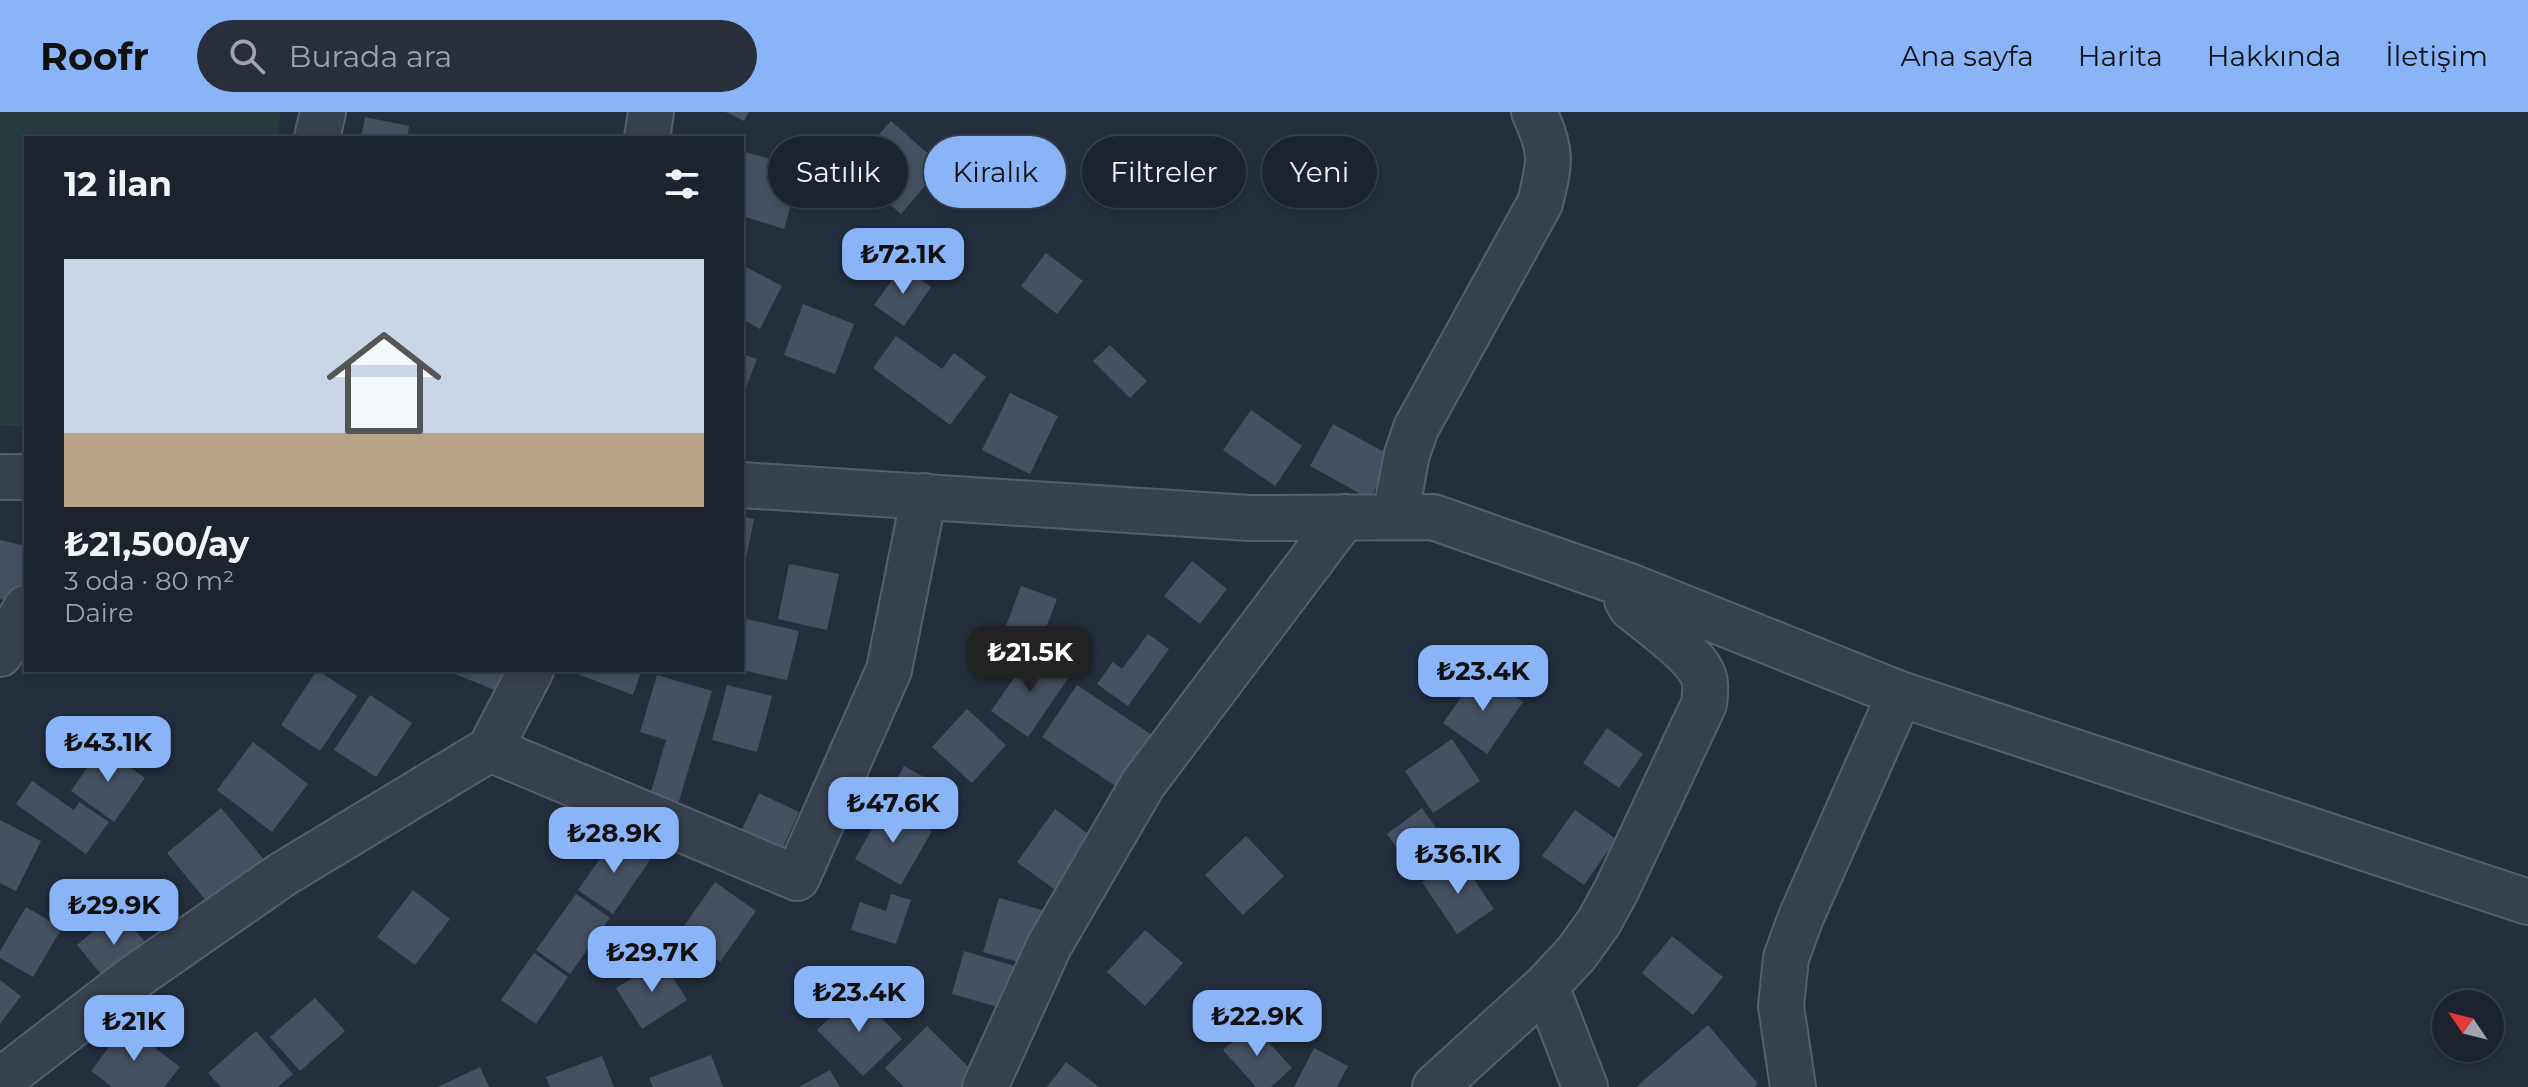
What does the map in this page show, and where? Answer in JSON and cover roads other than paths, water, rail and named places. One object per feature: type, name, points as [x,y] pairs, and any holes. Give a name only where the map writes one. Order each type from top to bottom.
[{"type":"street","points":[[317,136],[323,112]]},
{"type":"street","points":[[647,136],[651,112]]},
{"type":"street","points":[[1395,517],[1407,454],[1416,428],[1540,203],[1549,164],[1546,137],[1534,112]]},
{"type":"street","points":[[0,477],[24,477]]},
{"type":"street","points":[[744,485],[1250,518],[1433,517],[1632,587],[1900,694],[2528,902]]},
{"type":"street","points":[[490,749],[797,878],[889,670],[924,496]]},
{"type":"street","points":[[985,1087],[1049,946],[1143,784],[1344,517]]},
{"type":"street","points":[[1435,1087],[1546,986],[1576,954],[1599,922],[1704,704],[1706,689],[1703,674],[1694,660],[1631,607],[1627,600],[1632,587]]},
{"type":"street","points":[[0,654],[24,612]]},
{"type":"street","points":[[0,1081],[132,979],[283,874],[490,749],[530,672]]},
{"type":"street","points":[[1793,1087],[1781,1006],[1786,958],[1801,917],[1900,694]]},
{"type":"street","points":[[1546,986],[1585,1087]]}]
